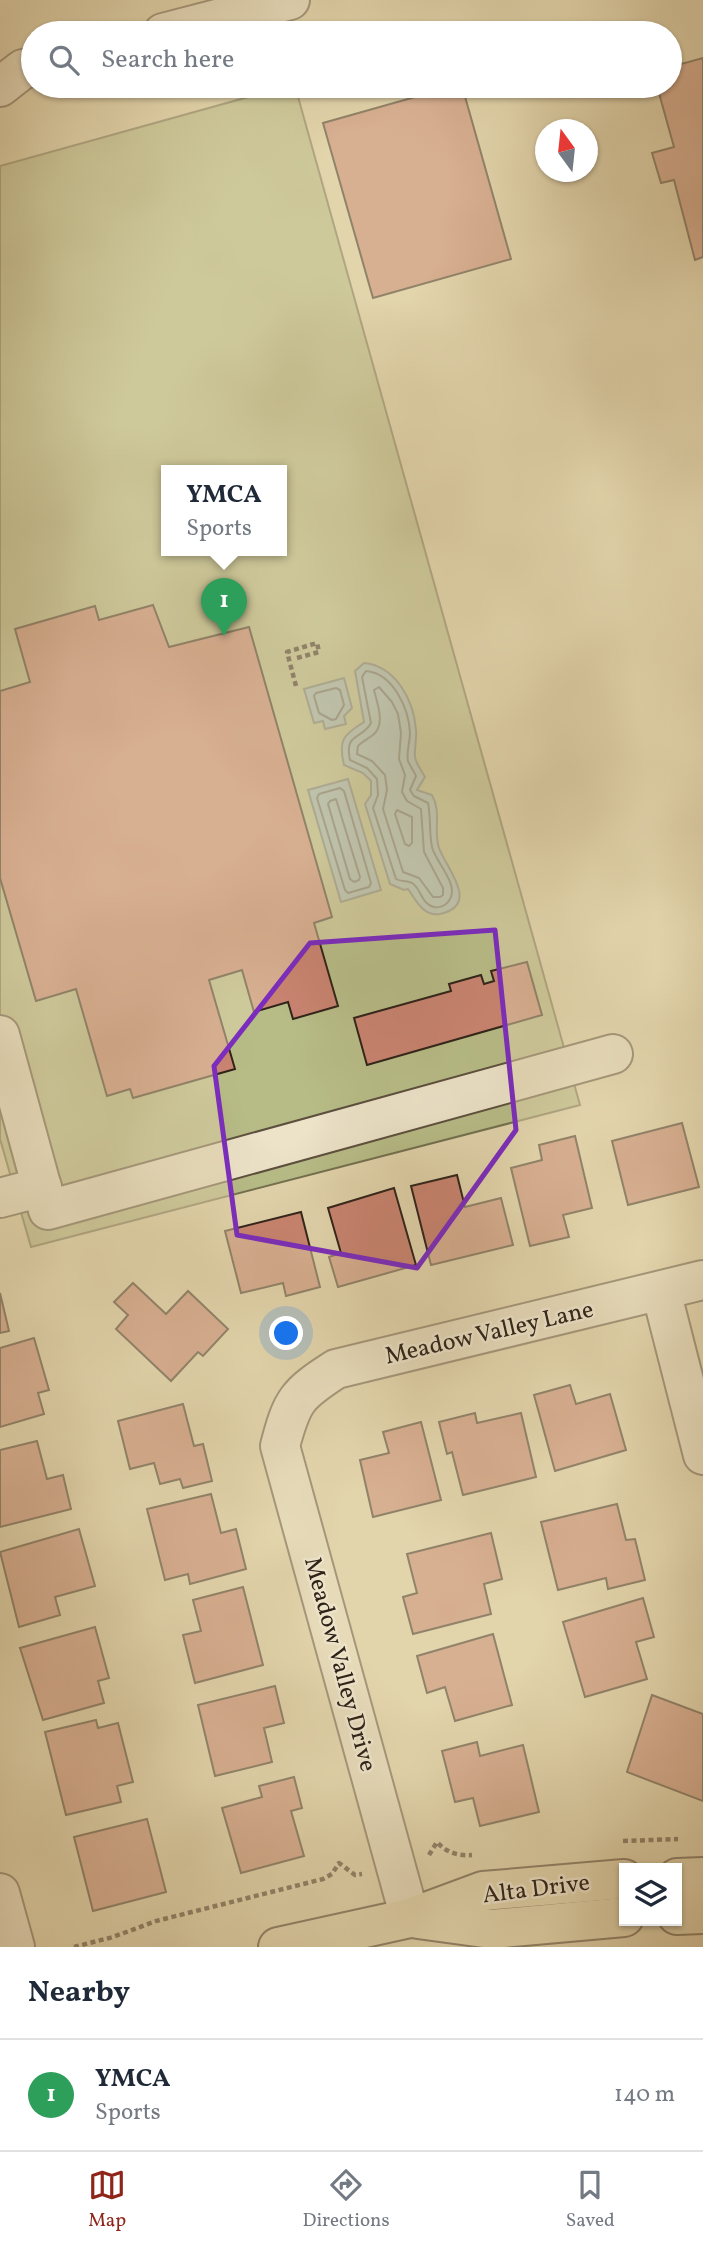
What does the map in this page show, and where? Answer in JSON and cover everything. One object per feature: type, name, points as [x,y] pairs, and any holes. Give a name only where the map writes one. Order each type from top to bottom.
[{"type":"main road","points":[[682,1878],[703,1877]]},
{"type":"main road","name":"Alta Drive","points":[[278,1947],[410,1918],[483,1891],[619,1879]]},
{"type":"main road","points":[[682,1915],[703,1914]]},
{"type":"main road","name":"Alta Drive","points":[[410,1918],[492,1929],[619,1917]]},
{"type":"street","points":[[209,21],[290,0]]},
{"type":"street","points":[[0,1035],[19,1193],[48,1210],[613,1054]]},
{"type":"street","name":"Meadow Valley Lane","points":[[289,1411],[308,1387],[336,1369],[703,1280]]},
{"type":"street","points":[[662,1291],[703,1455]]},
{"type":"street","name":"Meadow Valley Drive","points":[[289,1411],[281,1446],[410,1918]]},
{"type":"street","points":[[0,1893],[15,1947]]},
{"type":"path","points":[[296,687],[286,652],[317,643],[319,652],[297,659]]},
{"type":"path","points":[[74,1947],[113,1937],[156,1921],[315,1882],[332,1874],[339,1863]]},
{"type":"highlighted area","points":[[495,930],[516,1130],[417,1268],[237,1235],[214,1066],[310,943]]},
{"type":"green space","points":[[245,98],[298,98],[580,1105],[31,1247],[0,1139],[0,166]]},
{"type":"water","points":[[364,663],[385,671],[394,678],[412,708],[416,730],[415,757],[425,777],[417,790],[432,795],[435,802],[439,848],[460,894],[458,903],[452,909],[440,914],[425,910],[408,889],[390,884],[365,804],[371,795],[371,781],[363,773],[344,765],[344,739],[364,722],[355,671]]},
{"type":"water","points":[[344,678],[352,708],[344,716],[346,724],[325,729],[323,721],[314,723],[304,689]]},
{"type":"water","points":[[348,779],[381,890],[341,902],[308,790]]},
{"type":"building","points":[[703,58],[703,257],[695,260],[674,180],[661,183],[652,153],[674,147],[660,98],[682,98],[682,64]]},
{"type":"building","points":[[412,98],[465,98],[511,259],[373,298],[323,123]]},
{"type":"building","points":[[153,605],[169,647],[249,627],[332,917],[314,923],[338,1006],[293,1019],[288,1002],[254,1012],[242,970],[209,980],[235,1069],[133,1098],[130,1089],[107,1096],[76,989],[36,1001],[0,878],[0,691],[30,682],[15,629],[95,606],[99,620]]},
{"type":"building","points":[[527,962],[542,1015],[367,1065],[354,1018],[451,991],[449,984],[481,975],[484,984],[494,981],[491,971]]},
{"type":"building","points":[[682,1123],[699,1187],[628,1205],[612,1141]]},
{"type":"building","points":[[575,1136],[592,1208],[563,1215],[569,1237],[530,1246],[511,1168],[542,1160],[539,1145]]},
{"type":"building","points":[[457,1175],[465,1207],[501,1198],[513,1245],[431,1265],[411,1186]]},
{"type":"building","points":[[394,1188],[416,1265],[338,1287],[329,1257],[341,1253],[328,1208]]},
{"type":"building","points":[[301,1212],[320,1287],[286,1296],[283,1283],[241,1293],[225,1231]]},
{"type":"building","points":[[133,1283],[166,1314],[188,1291],[228,1329],[203,1356],[198,1352],[171,1381],[116,1329],[128,1315],[114,1302]]},
{"type":"building","points":[[0,1293],[9,1331],[0,1333]]},
{"type":"building","points":[[34,1338],[49,1390],[38,1393],[44,1414],[0,1427],[0,1348]]},
{"type":"building","points":[[570,1385],[576,1404],[610,1394],[626,1450],[555,1471],[534,1395]]},
{"type":"building","points":[[183,1404],[194,1446],[203,1444],[212,1481],[183,1488],[180,1479],[160,1484],[154,1463],[130,1469],[118,1421]]},
{"type":"building","points":[[475,1413],[477,1423],[521,1413],[536,1477],[463,1495],[452,1452],[447,1454],[439,1422]]},
{"type":"building","points":[[421,1422],[441,1500],[373,1517],[360,1460],[389,1453],[383,1432]]},
{"type":"building","points":[[37,1441],[47,1479],[63,1475],[71,1509],[0,1527],[0,1450]]},
{"type":"building","points":[[211,1494],[221,1533],[236,1529],[246,1569],[190,1584],[188,1574],[165,1580],[147,1509]]},
{"type":"building","points":[[617,1504],[626,1540],[635,1539],[645,1580],[608,1589],[606,1578],[558,1590],[541,1522]]},
{"type":"building","points":[[79,1529],[95,1586],[55,1597],[60,1615],[19,1627],[0,1552]]},
{"type":"building","points":[[491,1533],[502,1579],[484,1584],[491,1614],[413,1634],[403,1597],[417,1593],[407,1554]]},
{"type":"building","points":[[243,1587],[263,1665],[195,1683],[183,1635],[201,1631],[193,1600]]},
{"type":"building","points":[[643,1598],[654,1637],[636,1642],[647,1679],[585,1697],[563,1622]]},
{"type":"building","points":[[95,1627],[109,1678],[98,1681],[104,1703],[43,1720],[20,1648]]},
{"type":"building","points":[[493,1634],[512,1705],[455,1721],[445,1687],[427,1693],[417,1656]]},
{"type":"building","points":[[275,1686],[284,1723],[264,1728],[272,1762],[215,1776],[198,1705]]},
{"type":"building","points":[[652,1695],[703,1714],[703,1801],[627,1772]]},
{"type":"building","points":[[96,1720],[98,1728],[118,1723],[133,1782],[117,1786],[121,1802],[66,1815],[45,1732]]},
{"type":"building","points":[[477,1742],[480,1756],[523,1745],[539,1812],[480,1826],[473,1798],[455,1802],[442,1751]]},
{"type":"building","points":[[294,1777],[302,1808],[291,1811],[304,1856],[241,1873],[222,1808],[262,1797],[259,1786]]},
{"type":"building","points":[[147,1819],[166,1892],[93,1911],[74,1837]]},
{"type":"place","name":"YMCA","points":[[224,636]]}]
